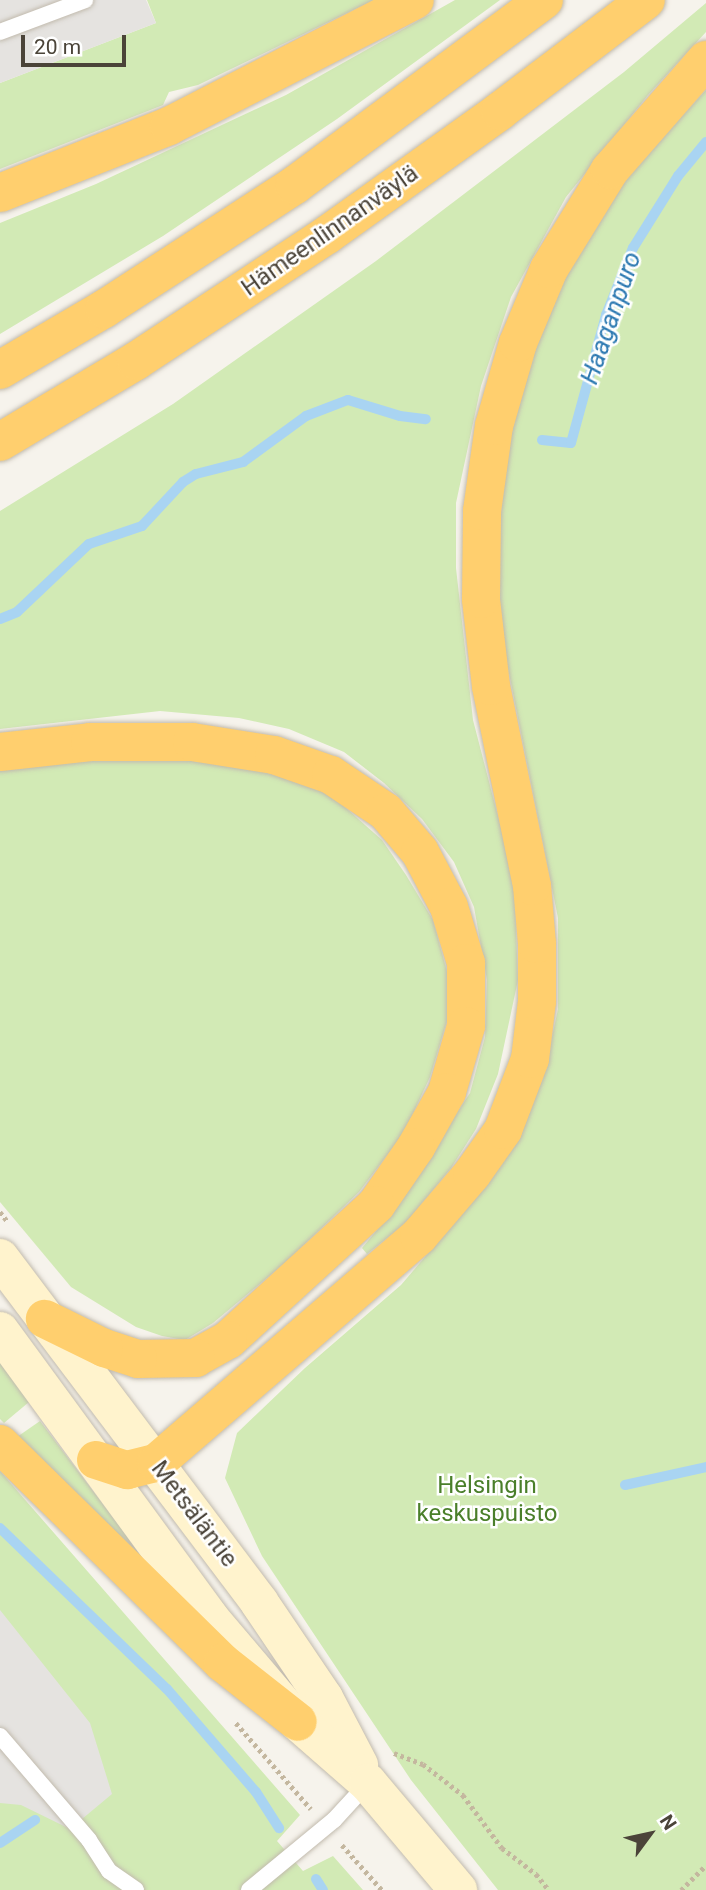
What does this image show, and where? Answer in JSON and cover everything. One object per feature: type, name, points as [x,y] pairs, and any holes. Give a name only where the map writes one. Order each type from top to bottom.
[{"type":"highway","points":[[0,193],[169,126],[415,0]]},
{"type":"highway","points":[[0,370],[104,309],[295,185],[544,0]]},
{"type":"highway","name":"Hämeenlinnanväylä","points":[[0,442],[136,361],[327,235],[500,111],[646,0]]},
{"type":"highway","points":[[96,1460],[127,1470],[156,1463],[419,1236],[472,1174],[503,1130],[530,1059],[537,1002],[537,944],[532,886],[491,686],[481,599],[482,511],[494,426],[518,343],[549,269],[610,170],[706,60]]},
{"type":"highway","points":[[0,752],[90,742],[192,742],[274,755],[331,775],[386,812],[420,852],[450,907],[466,963],[466,1026],[447,1092],[416,1147],[376,1205],[228,1340],[197,1358],[138,1359],[104,1348],[45,1319]]},
{"type":"highway","points":[[0,1444],[223,1663],[298,1722]]},
{"type":"main road","name":"Metsäläntie","points":[[0,1258],[259,1602],[324,1698],[368,1783]]},
{"type":"main road","name":"Metsäläntie","points":[[0,1331],[209,1617],[298,1722],[368,1783],[458,1890]]},
{"type":"lane","points":[[0,32],[85,0]]},
{"type":"lane","points":[[0,1736],[89,1840],[108,1871],[136,1890]]},
{"type":"lane","points":[[249,1890],[334,1820],[368,1783]]},
{"type":"path","points":[[368,1783],[395,1752],[423,1764],[463,1795],[502,1848],[536,1874],[549,1890]]},
{"type":"path","points":[[681,1890],[706,1866]]},
{"type":"green space","points":[[147,0],[374,0],[198,85],[169,92],[163,105],[0,169],[0,83],[156,23]]},
{"type":"green space","points":[[455,0],[500,0],[337,119],[163,236],[0,334],[0,223],[96,184],[286,95]]},
{"type":"green space","points":[[706,3],[706,32],[648,95],[566,197],[511,297],[481,386],[456,503],[456,568],[473,720],[514,878],[518,980],[498,1074],[476,1129],[451,1168],[406,1223],[367,1254],[362,1248],[388,1217],[470,1093],[485,1037],[487,980],[474,907],[454,862],[422,819],[384,783],[344,752],[289,729],[239,718],[160,711],[0,729],[0,511],[173,404],[376,261],[624,72]]},
{"type":"green space","name":"Helsingin keskuspuisto","points":[[706,90],[706,1890],[498,1890],[411,1780],[262,1556],[225,1478],[237,1433],[305,1368],[401,1285],[490,1181],[543,1079],[558,1009],[558,918],[507,663],[498,587],[501,513],[512,423],[533,348],[561,280],[625,178]]},
{"type":"green space","points":[[89,758],[189,758],[271,771],[329,793],[382,840],[406,875],[433,920],[449,979],[447,1021],[430,1077],[404,1133],[359,1192],[286,1262],[213,1323],[185,1340],[136,1327],[71,1287],[0,1202],[0,769]]},
{"type":"green space","points":[[0,1362],[29,1402],[4,1423],[0,1419]]},
{"type":"green space","points":[[40,1421],[155,1573],[17,1437]]},
{"type":"green space","points":[[0,1471],[300,1815],[277,1841],[303,1871],[333,1856],[363,1890],[0,1890]]},
{"type":"shaded area","points":[[0,0],[146,0],[156,23],[0,83]]},
{"type":"shaded area","points":[[0,1610],[90,1723],[112,1794],[70,1829],[21,1805],[0,1803]]},
{"type":"waterway","name":"Haaganpuro","points":[[542,440],[571,443],[606,315],[633,248],[678,176],[706,142]]},
{"type":"waterway","name":"Haaganpuro","points":[[0,619],[17,612],[89,544],[142,526],[183,482],[196,474],[243,462],[306,416],[348,400],[400,416],[426,419]]},
{"type":"waterway","points":[[625,1485],[706,1467]]},
{"type":"waterway","points":[[0,1528],[167,1689],[256,1792],[279,1828]]},
{"type":"waterway","points":[[0,1843],[35,1820]]},
{"type":"waterway","points":[[316,1879],[323,1890]]}]
